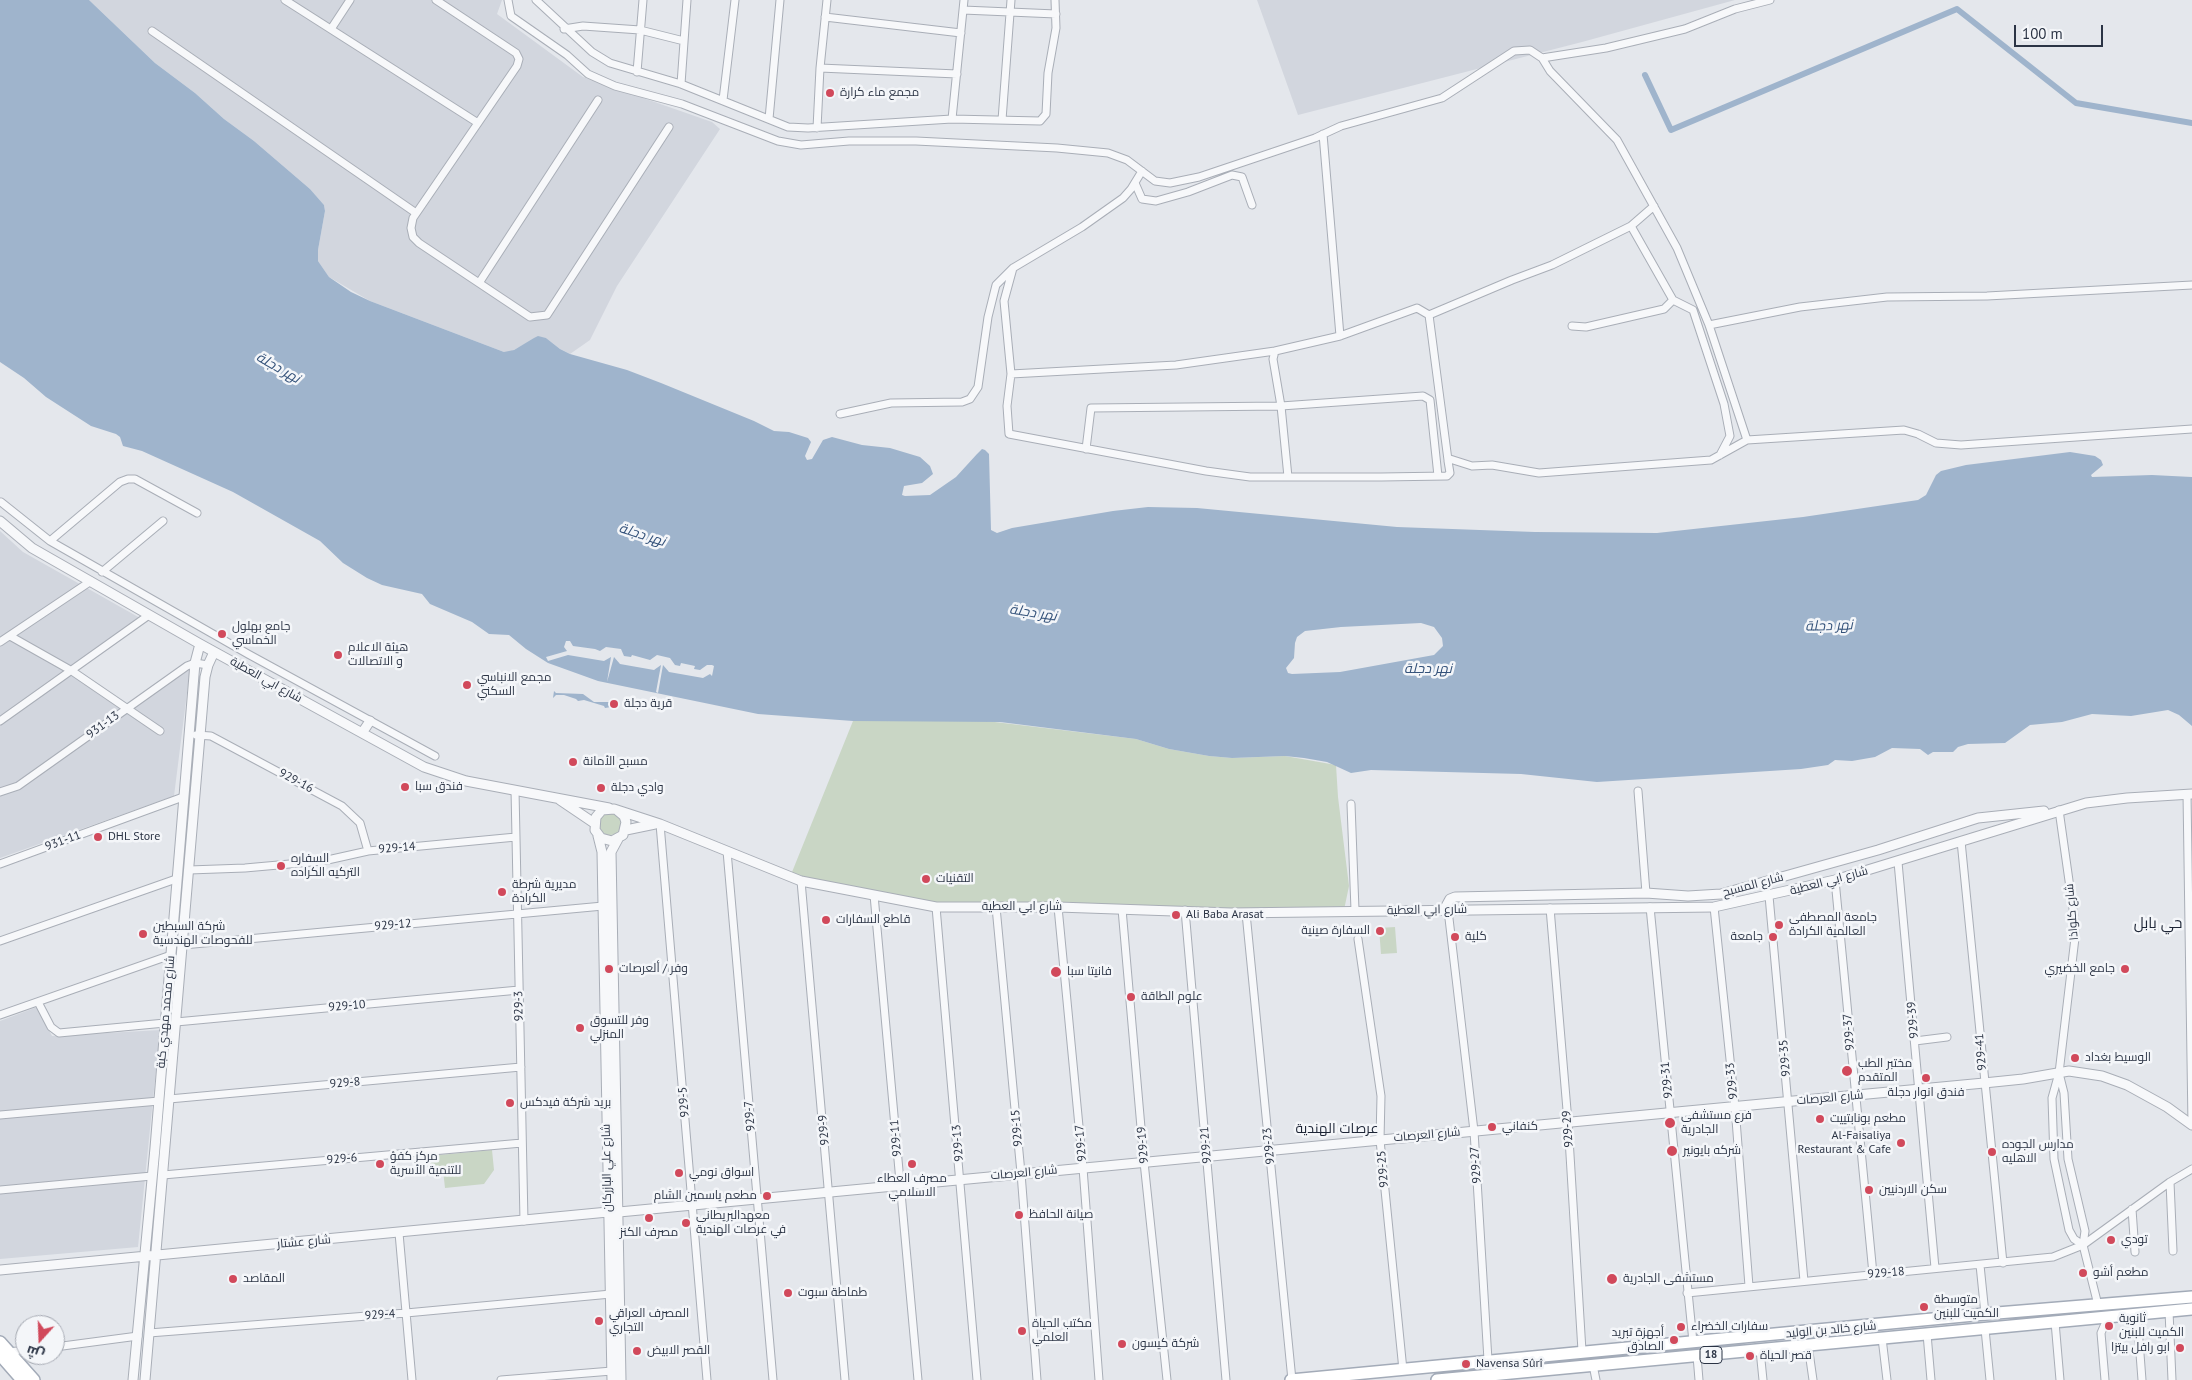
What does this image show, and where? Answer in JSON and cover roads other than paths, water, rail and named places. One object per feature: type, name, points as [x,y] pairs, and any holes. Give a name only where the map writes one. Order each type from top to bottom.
[{"type":"main road","name":"شارع خالد بن الوليد","points":[[1291,1380],[1582,1351],[2192,1297]]},
{"type":"main road","name":"شارع خالد بن الوليد","points":[[1437,1380],[1542,1375],[1593,1366],[2192,1309]]},
{"type":"main road","points":[[0,1342],[5,1354],[22,1380]]},
{"type":"main road","points":[[5,1354],[34,1380]]},
{"type":"street","points":[[286,0],[478,122]]},
{"type":"street","points":[[331,29],[350,0]]},
{"type":"street","points":[[436,0],[516,52],[519,59],[518,66],[416,213],[410,228],[413,237],[530,317],[535,318],[547,315],[669,127]]},
{"type":"street","points":[[508,0],[511,16],[567,55],[588,74],[637,93],[682,104],[778,141],[801,145],[849,141],[916,141],[1057,148],[1117,155],[1154,181],[1170,183],[1199,177],[1341,126],[1442,98],[1514,51],[1530,50],[1542,58],[1550,71],[1617,140],[1654,206],[1676,248],[1709,325],[1747,440]]},
{"type":"street","points":[[536,0],[564,29],[592,52],[610,63],[681,84],[788,127],[817,128],[952,119],[1040,121],[1044,118],[1048,74],[1056,28],[1055,0]]},
{"type":"street","points":[[637,72],[643,0]]},
{"type":"street","points":[[681,84],[687,0]]},
{"type":"street","points":[[723,100],[735,0]]},
{"type":"street","points":[[769,119],[780,0]]},
{"type":"street","points":[[817,128],[820,68],[827,0]]},
{"type":"street","points":[[952,119],[964,0]]},
{"type":"street","points":[[1002,120],[1011,0]]},
{"type":"street","points":[[1542,58],[1600,50],[1685,29],[1744,6],[1770,0]]},
{"type":"street","points":[[963,10],[1056,14]]},
{"type":"street","points":[[825,17],[961,33]]},
{"type":"street","points":[[564,29],[583,26],[640,30],[684,41]]},
{"type":"street","points":[[152,31],[416,213]]},
{"type":"street","points":[[820,68],[957,74]]},
{"type":"street","points":[[479,283],[598,100]]},
{"type":"street","points":[[1323,134],[1340,336]]},
{"type":"street","points":[[840,414],[891,403],[962,402],[970,399],[978,387],[988,317],[996,285],[1013,268],[1089,222],[1123,198],[1135,184],[1142,171]]},
{"type":"street","points":[[1135,184],[1142,198],[1156,201],[1188,192],[1232,175],[1242,177],[1252,205]]},
{"type":"street","points":[[1429,315],[1552,265],[1632,226],[1654,206]]},
{"type":"street","points":[[1632,226],[1673,300],[1693,310],[1724,404],[1730,436],[1720,455]]},
{"type":"street","points":[[1013,268],[1004,301],[1010,344],[1011,374],[1007,406],[1009,434],[1206,471],[1250,477],[1438,476],[1450,474],[1429,315]]},
{"type":"street","points":[[1709,325],[1800,307],[1887,297],[1987,296],[2192,285]]},
{"type":"street","points":[[1572,326],[1586,327],[1664,309],[1673,300]]},
{"type":"street","points":[[1011,374],[1176,365],[1275,351],[1340,336],[1418,308],[1429,315]]},
{"type":"street","points":[[1275,351],[1274,359],[1288,477]]},
{"type":"street","points":[[1086,449],[1090,408],[1281,406],[1423,396],[1430,400],[1438,476]]},
{"type":"street","points":[[1448,460],[1451,459],[1472,466],[1492,466],[1539,473],[1711,460],[1747,440],[1904,430],[1918,434],[1936,443],[1961,445],[2192,429]]},
{"type":"street","points":[[50,541],[120,482],[128,479],[135,479],[197,513]]},
{"type":"street","points":[[1,502],[50,541],[102,572],[435,756]]},
{"type":"street","name":"شارع ابي العطية","points":[[0,521],[32,548],[214,652],[424,767],[466,781],[551,795],[615,810],[660,824],[801,881],[936,907],[1058,907],[1246,913],[1356,910],[1714,907],[1834,880],[2086,803],[2190,794]]},
{"type":"street","points":[[102,572],[163,522]]},
{"type":"street","points":[[0,642],[91,581]]},
{"type":"street","points":[[0,721],[149,615]]},
{"type":"street","points":[[10,636],[72,671],[160,731]]},
{"type":"street","name":"شارع محمد مهدي كبة","points":[[133,1380],[155,1148],[195,663],[200,644]]},
{"type":"street","name":"شارع محمد مهدي كبة","points":[[145,1380],[208,665],[214,652]]},
{"type":"street","points":[[195,663],[208,665]]},
{"type":"street","name":"931-13","points":[[0,792],[18,786],[187,666],[195,663]]},
{"type":"street","points":[[362,733],[370,721]]},
{"type":"street","name":"929-16","points":[[189,734],[211,736],[342,806],[360,823],[368,851]]},
{"type":"street","name":"929-3","points":[[515,790],[524,1221]]},
{"type":"street","points":[[1638,791],[1646,893]]},
{"type":"street","points":[[2190,794],[2192,1125]]},
{"type":"street","name":"شارع ابي العطية","points":[[551,795],[574,808],[594,823]]},
{"type":"street","name":"931-11","points":[[0,864],[183,798]]},
{"type":"street","points":[[1351,804],[1356,910]]},
{"type":"street","points":[[615,810],[625,819],[626,830],[618,838],[609,841],[598,836],[594,823],[600,812],[615,810]]},
{"type":"street","name":"شارع المسبح","points":[[1446,910],[1450,900],[1455,897],[1646,893],[1688,896],[1721,894],[1878,850],[1978,818],[2059,810]]},
{"type":"street","name":"شارع كلواذا","points":[[2059,810],[2075,923],[2075,938],[2059,1073],[2052,1098],[2053,1142],[2056,1175],[2069,1230],[2074,1239],[2083,1245]]},
{"type":"street","name":"شارع ابي العطية","points":[[626,830],[647,824],[660,824]]},
{"type":"street","name":"929-5","points":[[660,824],[708,1380]]},
{"type":"street","name":"شارع علي البازركان","points":[[598,836],[602,847],[612,1375]]},
{"type":"street","name":"929-14","points":[[189,870],[245,868],[323,860],[368,851],[516,837]]},
{"type":"street","name":"شارع علي البازركان","points":[[618,838],[611,852],[621,1380]]},
{"type":"street","name":"929-41","points":[[1961,841],[2003,1262]]},
{"type":"street","name":"929-7","points":[[727,851],[773,1380]]},
{"type":"street","name":"929-39","points":[[1898,862],[1935,1268]]},
{"type":"street","points":[[0,941],[176,879]]},
{"type":"street","name":"929-37","points":[[1834,880],[1873,1274]]},
{"type":"street","name":"929-9","points":[[801,881],[845,1380]]},
{"type":"street","points":[[1721,894],[1724,905]]},
{"type":"street","name":"929-11","points":[[874,895],[918,1380]]},
{"type":"street","name":"929-35","points":[[1769,896],[1804,1281]]},
{"type":"street","name":"929-12","points":[[183,945],[603,906]]},
{"type":"street","name":"929-13","points":[[936,907],[977,1380]]},
{"type":"street","name":"929-15","points":[[996,907],[1021,1173],[1037,1380]]},
{"type":"street","name":"929-17","points":[[1058,907],[1083,1168],[1099,1380]]},
{"type":"street","name":"929-31","points":[[1650,907],[1693,1342]]},
{"type":"street","name":"929-33","points":[[1714,907],[1735,1107],[1749,1286]]},
{"type":"street","name":"929-29","points":[[1550,908],[1568,1122],[1582,1351]]},
{"type":"street","name":"929-19","points":[[1122,909],[1144,1162],[1167,1380]]},
{"type":"street","name":"929-21","points":[[1185,910],[1226,1380]]},
{"type":"street","name":"929-27","points":[[1446,910],[1474,1131],[1488,1360]]},
{"type":"street","name":"929-23","points":[[1246,913],[1291,1380]]},
{"type":"street","points":[[174,919],[185,922]]},
{"type":"street","name":"929-25","points":[[1358,939],[1382,1096],[1380,1140],[1403,1370]]},
{"type":"street","points":[[0,1016],[171,955]]},
{"type":"street","name":"929-10","points":[[176,1022],[519,990]]},
{"type":"street","points":[[38,1002],[51,1028],[59,1033],[165,1023]]},
{"type":"street","points":[[1915,1041],[1946,1037]]},
{"type":"street","name":"929-8","points":[[170,1099],[521,1067]]},
{"type":"street","name":"شارع العرصات","points":[[619,1212],[900,1184],[1984,1084],[2059,1073],[2082,1072],[2102,1076],[2127,1085],[2167,1107],[2192,1125]]},
{"type":"street","name":"شارع كلواذا","points":[[2059,1073],[2064,1088],[2068,1159],[2085,1231],[2083,1245],[2098,1305]]},
{"type":"street","points":[[0,1116],[159,1101]]},
{"type":"street","name":"929-6","points":[[163,1175],[522,1143]]},
{"type":"street","points":[[155,1148],[165,1148]]},
{"type":"street","name":"929-18","points":[[1687,1293],[2053,1257],[2083,1245],[2170,1182],[2192,1169]]},
{"type":"street","points":[[0,1190],[152,1176]]},
{"type":"street","points":[[2170,1182],[2173,1251]]},
{"type":"street","points":[[2132,1209],[2135,1252]]},
{"type":"street","name":"شارع عشتار","points":[[0,1270],[608,1212]]},
{"type":"street","points":[[399,1233],[412,1380]]},
{"type":"street","points":[[1980,1264],[1985,1314]]},
{"type":"street","name":"929-4","points":[[149,1333],[406,1314],[611,1294]]},
{"type":"street","points":[[2168,1311],[2172,1380]]},
{"type":"street","points":[[2136,1314],[2142,1380]]},
{"type":"street","points":[[2106,1380],[2101,1334],[2108,1317]]},
{"type":"street","points":[[2054,1322],[2060,1380]]},
{"type":"street","points":[[1985,1329],[1990,1380]]},
{"type":"street","points":[[1927,1334],[1931,1380]]},
{"type":"street","points":[[65,1346],[138,1336]]},
{"type":"street","points":[[1882,1338],[1887,1380]]},
{"type":"street","points":[[137,1346],[148,1347]]},
{"type":"street","points":[[1808,1346],[1813,1380]]},
{"type":"street","points":[[1760,1350],[1763,1380]]},
{"type":"street","points":[[1697,1356],[1699,1380]]},
{"type":"street","points":[[1593,1366],[1596,1380]]},
{"type":"street","points":[[501,1380],[612,1375]]},
{"type":"water","name":"نهر دجلة","points":[[0,0],[89,0],[155,63],[195,93],[310,189],[324,205],[325,211],[318,250],[318,261],[329,277],[351,292],[504,352],[514,350],[538,336],[546,338],[570,354],[627,370],[754,421],[774,431],[789,432],[808,438],[811,442],[805,456],[807,460],[812,459],[823,440],[832,437],[862,445],[890,448],[920,457],[930,466],[933,474],[922,483],[904,486],[902,495],[905,496],[930,495],[956,477],[982,449],[985,450],[989,454],[991,530],[997,533],[1012,528],[1148,507],[1197,508],[1397,527],[1535,532],[1657,533],[1803,517],[1918,500],[1926,495],[1936,475],[1941,471],[1966,465],[2070,452],[2095,456],[2101,460],[2103,465],[2091,475],[2092,477],[2152,475],[2192,477],[2192,726],[2179,715],[2168,710],[2131,716],[2092,714],[2062,722],[2030,725],[2005,743],[1968,744],[1958,747],[1953,752],[1933,752],[1928,755],[1920,749],[1892,748],[1875,757],[1852,761],[1835,760],[1828,765],[1801,769],[1597,782],[1521,774],[1371,770],[1351,773],[1327,762],[1304,758],[1285,756],[1232,758],[1209,756],[1169,749],[1136,739],[1000,722],[853,721],[758,714],[598,681],[548,663],[509,635],[489,634],[472,622],[430,604],[422,594],[382,585],[367,578],[343,563],[320,541],[233,492],[142,451],[123,446],[120,437],[116,434],[91,426],[46,397],[24,378],[0,362]],"holes":[[[1421,623],[1434,627],[1442,638],[1443,646],[1434,655],[1340,672],[1292,674],[1288,673],[1286,668],[1294,658],[1297,637],[1305,631],[1341,627]]]},
{"type":"water","points":[[554,691],[556,693],[583,694],[594,702],[610,702],[611,707],[605,708],[604,706],[584,700],[578,701],[564,695],[556,695],[553,698]]},
{"type":"waterway","points":[[1645,75],[1671,130],[1957,9],[2076,103],[2192,123]]},
{"type":"place","name":"مجمع ماء كرارة","points":[[830,93]]},
{"type":"place","name":"جامع بهلول الخماسي","points":[[222,634]]},
{"type":"place","name":"هيئة الاعلام و الاتصالات","points":[[338,655]]},
{"type":"place","name":"مجمع الانباسي السكني","points":[[467,685]]},
{"type":"place","name":"قرية دجلة","points":[[614,704]]},
{"type":"place","name":"مسبح الأمانة","points":[[573,762]]},
{"type":"place","name":"فندق سبا","points":[[405,787]]},
{"type":"place","name":"وادي دجلة","points":[[601,788]]},
{"type":"place","name":"DHL Store","points":[[98,837]]},
{"type":"place","name":"السفاره التركيه الكراده","points":[[281,866]]},
{"type":"place","name":"التقنيات","points":[[926,879]]},
{"type":"place","name":"مديرية شرطة الكرادة","points":[[502,892]]},
{"type":"place","name":"Ali Baba Arasat","points":[[1176,915]]},
{"type":"place","name":"قاطع السفارات","points":[[826,920]]},
{"type":"place","name":"جامعة المصطفى العالمية الكرادة","points":[[1779,925]]},
{"type":"place","name":"السفارة صينية","points":[[1380,931]]},
{"type":"place","name":"شركة السبطين للفحوصات الهندسية","points":[[143,934]]},
{"type":"place","name":"كلية","points":[[1455,937]]},
{"type":"place","name":"جامعة","points":[[1773,937]]},
{"type":"place","name":"وفر / ألعرصات","points":[[609,969]]},
{"type":"place","name":"جامع الخضيري","points":[[2125,969]]},
{"type":"place","name":"فانيتا سبا","points":[[1056,972]]},
{"type":"place","name":"علوم الطاقة","points":[[1131,997]]},
{"type":"place","name":"وفر للتسوق المنزلي","points":[[580,1028]]},
{"type":"place","name":"الوسيط بغداد","points":[[2075,1058]]},
{"type":"place","name":"مختبر الطب المتقدم","points":[[1847,1071]]},
{"type":"place","name":"فندق انوار دجلة","points":[[1926,1078]]},
{"type":"place","name":"بريد شركة فيدكس","points":[[510,1103]]},
{"type":"place","name":"مطعم بونابتييت","points":[[1820,1119]]},
{"type":"place","name":"فرع مستشفى الجادرية","points":[[1670,1123]]},
{"type":"place","name":"كنفاني","points":[[1492,1127]]},
{"type":"place","name":"Al-Faisaliya Restaurant & Cafe","points":[[1901,1143]]},
{"type":"place","name":"شركه بايونير","points":[[1672,1151]]},
{"type":"place","name":"مدارس الجوده الاهليه","points":[[1992,1152]]},
{"type":"place","name":"مركز كفؤ للتنمية الأسرية","points":[[380,1164]]},
{"type":"place","name":"مصرف العطاء الاسلامي","points":[[912,1164]]},
{"type":"place","name":"اسواق نومي","points":[[679,1173]]},
{"type":"place","name":"سكن الاردنيين","points":[[1869,1190]]},
{"type":"place","name":"مطعم ياسمين الشام","points":[[767,1196]]},
{"type":"place","name":"صيانة الحافظ","points":[[1019,1215]]},
{"type":"place","name":"مصرف الكنز","points":[[649,1218]]},
{"type":"place","name":"معهدالبريطاني في عرصات الهندية","points":[[686,1223]]},
{"type":"place","name":"تودي","points":[[2111,1240]]},
{"type":"place","name":"مطعم أشو","points":[[2083,1273]]},
{"type":"place","name":"المقاصد","points":[[233,1279]]},
{"type":"place","name":"مستشفى الجادرية","points":[[1612,1279]]},
{"type":"place","name":"طماطة سبوت","points":[[788,1293]]},
{"type":"place","name":"متوسطة الكميت للبنين","points":[[1924,1307]]},
{"type":"place","name":"المصرف العراقي التجاري","points":[[599,1321]]},
{"type":"place","name":"ثانوية الكميت للبنين","points":[[2109,1326]]},
{"type":"place","name":"سفارات الخضراء","points":[[1681,1327]]},
{"type":"place","name":"مكتب الحياة العلمي","points":[[1022,1331]]},
{"type":"place","name":"أجهزة تبريد الصادق","points":[[1674,1340]]},
{"type":"place","name":"شركة كيسون","points":[[1122,1344]]},
{"type":"place","name":"ابو رافل بيتزا","points":[[2180,1348]]},
{"type":"place","name":"القصر الابيض","points":[[637,1351]]},
{"type":"place","name":"قصر الحياة","points":[[1750,1356]]},
{"type":"place","name":"Navensa Sûrî","points":[[1466,1364]]},
{"type":"district","name":"حي بابل","points":[[2158,924]]},
{"type":"district","name":"عرصات الهندية","points":[[1337,1129]]}]
